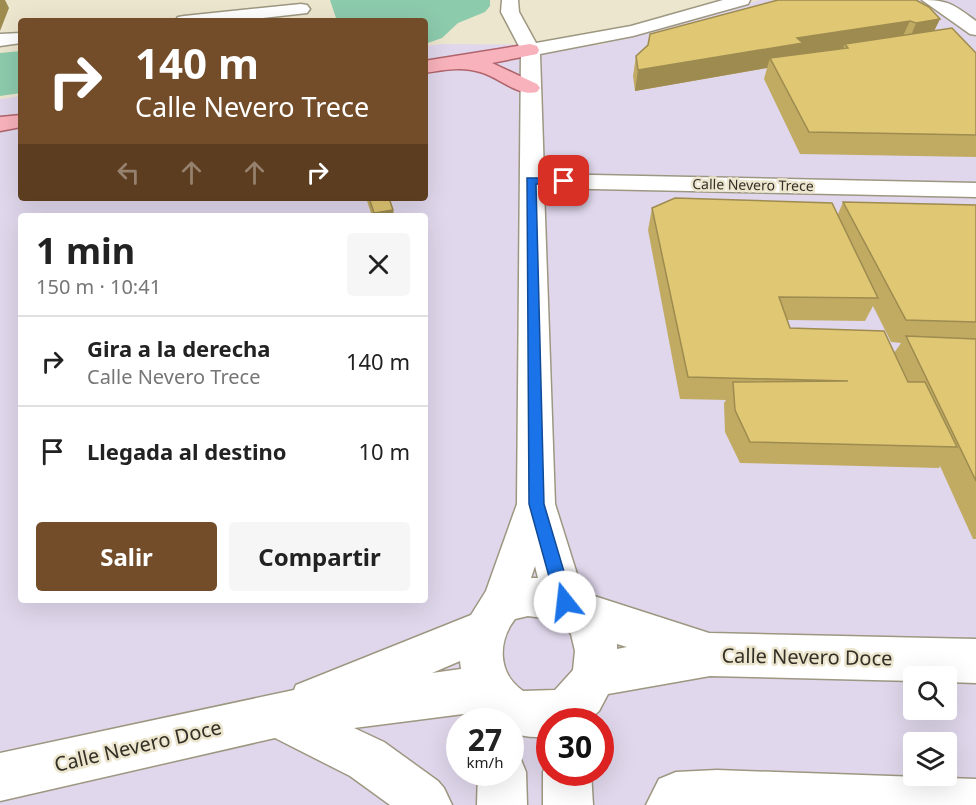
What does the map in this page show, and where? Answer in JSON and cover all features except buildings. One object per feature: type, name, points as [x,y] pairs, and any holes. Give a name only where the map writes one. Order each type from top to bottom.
[{"type":"main road","points":[[428,52],[467,48],[530,50]]},
{"type":"main road","points":[[428,66],[530,50]]},
{"type":"main road","points":[[455,63],[487,67],[530,88]]},
{"type":"main road","points":[[0,110],[18,107]]},
{"type":"main road","points":[[0,124],[18,121]]},
{"type":"street","points":[[510,0],[510,12],[530,50],[536,504],[574,607],[592,630],[596,650],[594,675],[589,687],[572,708]]},
{"type":"street","points":[[530,50],[633,31],[742,0]]},
{"type":"street","points":[[930,0],[951,11],[976,30]]},
{"type":"street","points":[[216,18],[301,10]]},
{"type":"street","points":[[0,40],[18,38]]},
{"type":"street","name":"Calle Nevero Trece","points":[[531,168],[598,181],[976,190]]},
{"type":"street","points":[[531,214],[560,196],[598,181]]},
{"type":"street","points":[[536,504],[480,649],[482,669],[499,704],[515,712],[536,715]]},
{"type":"street","points":[[493,617],[528,597],[574,607]]},
{"type":"street","name":"Calle Nevero Doce","points":[[574,607],[710,654]]},
{"type":"street","name":"Calle Nevero Doce","points":[[277,715],[493,617]]},
{"type":"street","name":"Calle Nevero Doce","points":[[594,675],[710,654],[976,661]]},
{"type":"street","name":"Calle Nevero Doce","points":[[0,777],[277,715],[499,704]]},
{"type":"street","points":[[277,715],[368,759],[422,798],[427,805]]},
{"type":"street","points":[[502,786],[502,805]]},
{"type":"street","points":[[567,786],[568,805]]},
{"type":"street","points":[[670,805],[676,796],[717,794],[976,804]]},
{"type":"shaded area","points":[[760,0],[976,0],[976,805],[0,805],[0,99],[18,96],[18,201],[428,201],[428,46],[599,45]]},
{"type":"green space","points":[[330,0],[490,0],[490,6],[485,12],[458,23],[442,38],[428,43],[428,18],[336,18]]},
{"type":"green space","points":[[18,51],[18,93],[0,96],[0,53]]},
{"type":"route","points":[[564,181],[531,181],[531,197],[536,504],[565,602]]}]
